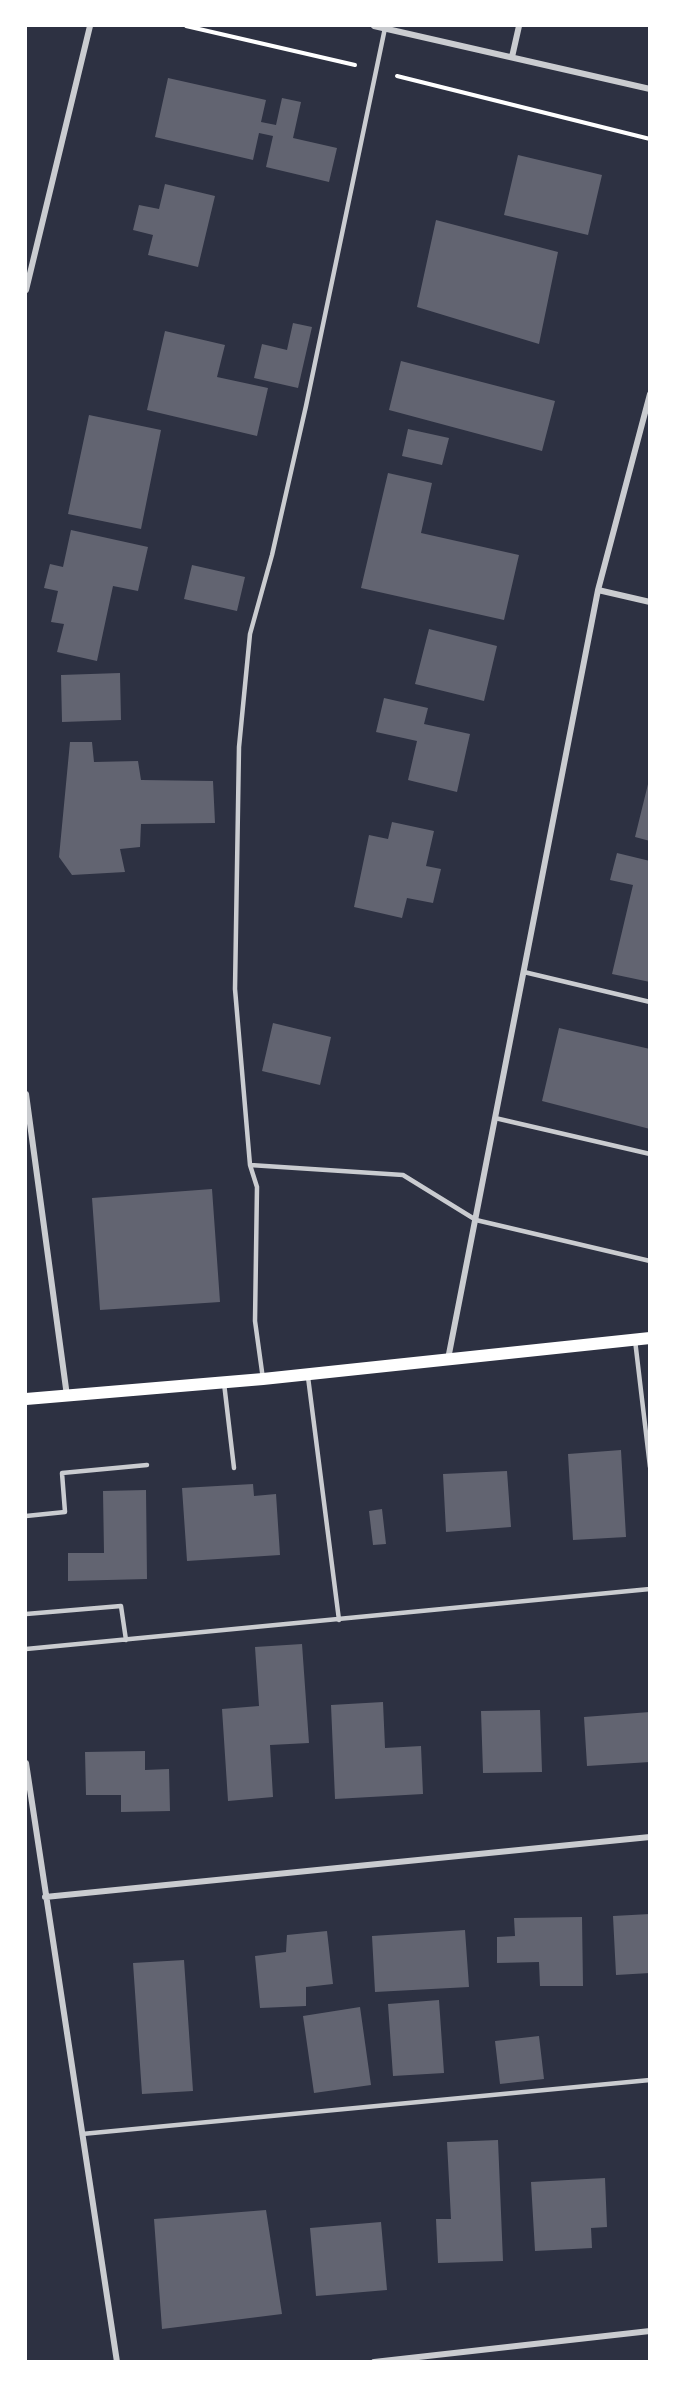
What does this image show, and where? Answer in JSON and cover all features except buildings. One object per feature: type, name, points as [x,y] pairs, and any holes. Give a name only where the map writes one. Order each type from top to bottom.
[{"type":"main road","points":[[26,1399],[224,1383],[650,1338]]},
{"type":"street","points":[[26,290],[90,26]]},
{"type":"street","points":[[374,26],[650,89]]},
{"type":"street","points":[[512,57],[519,26]]},
{"type":"street","points":[[448,1359],[598,590],[650,394]]},
{"type":"street","points":[[598,590],[650,602]]},
{"type":"street","points":[[26,1094],[68,1396]]},
{"type":"street","points":[[26,1763],[117,2361]]},
{"type":"street","points":[[45,1897],[650,1837]]},
{"type":"street","points":[[374,2361],[650,2331]]},
{"type":"lane","points":[[263,1379],[255,1322],[257,1187],[250,1165],[235,989],[239,747],[250,634],[272,555],[306,406],[384,28]]},
{"type":"lane","points":[[524,972],[650,1002]]},
{"type":"lane","points":[[495,1118],[650,1154]]},
{"type":"lane","points":[[250,1165],[404,1175],[476,1220],[650,1261]]},
{"type":"lane","points":[[635,1340],[650,1467]]},
{"type":"lane","points":[[307,1374],[339,1620]]},
{"type":"lane","points":[[224,1383],[234,1468]]},
{"type":"lane","points":[[26,1515],[65,1512],[62,1473],[147,1465]]},
{"type":"lane","points":[[26,1649],[650,1590]]},
{"type":"lane","points":[[26,1614],[120,1606],[126,1640]]},
{"type":"lane","points":[[82,2134],[650,2080]]},
{"type":"path","points":[[186,26],[375,70],[650,139]]}]
